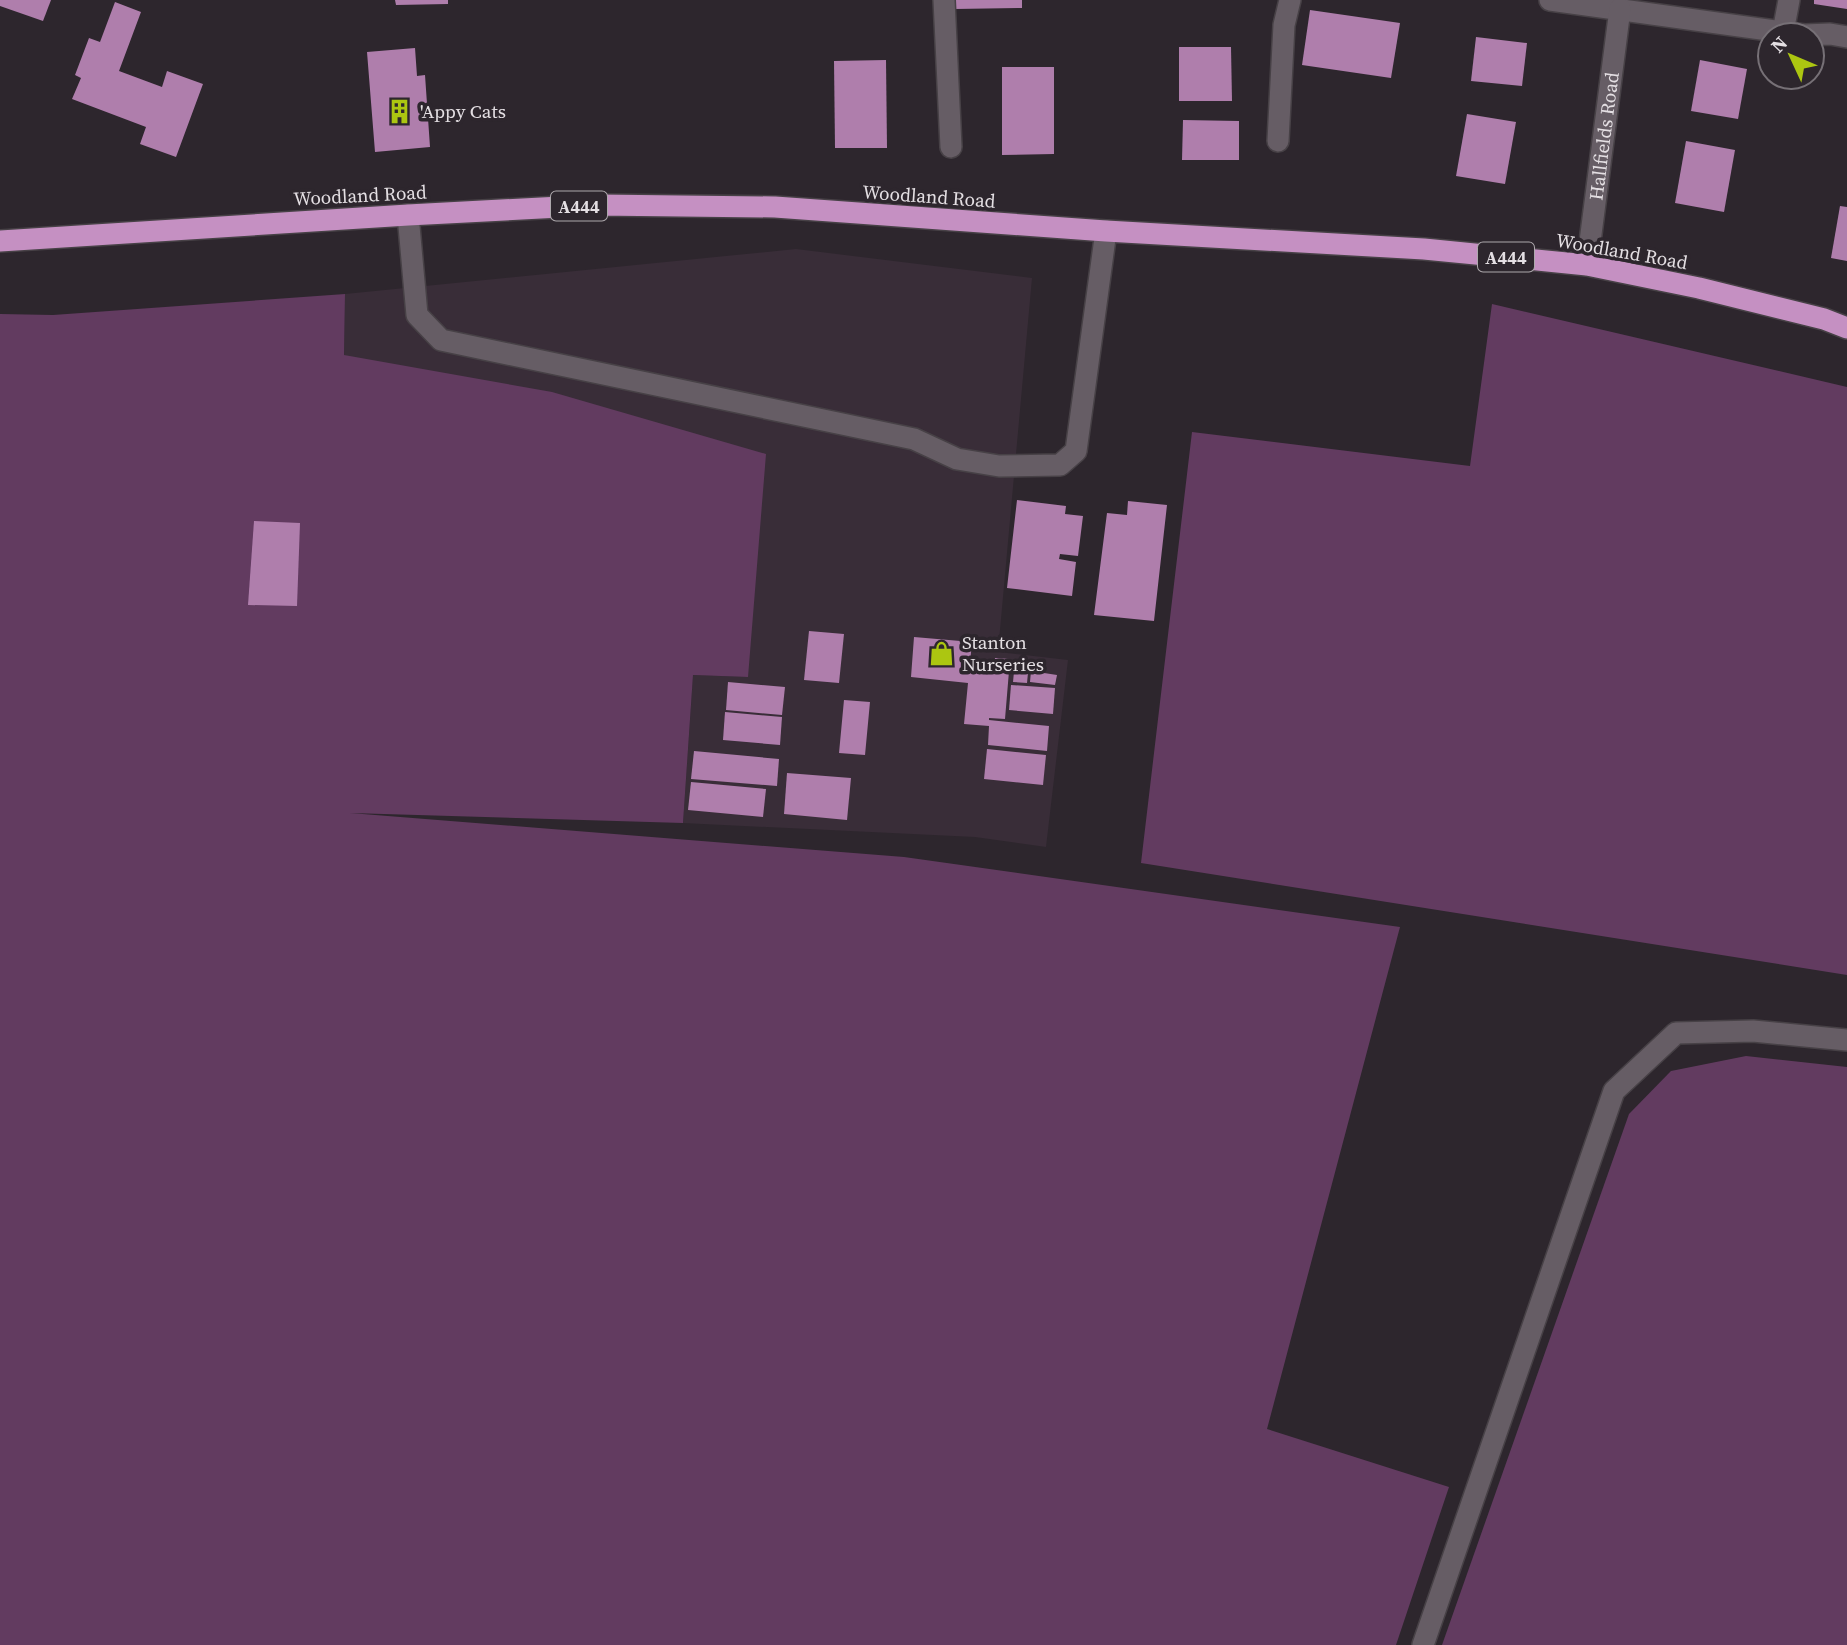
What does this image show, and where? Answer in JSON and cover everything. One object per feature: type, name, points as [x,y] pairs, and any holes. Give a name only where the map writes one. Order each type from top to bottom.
[{"type":"highway","name":"Woodland Road","points":[[0,241],[598,205],[775,207],[1106,231],[1424,249],[1587,265],[1699,288],[1824,319],[1847,328]]},
{"type":"street","points":[[944,0],[951,147]]},
{"type":"street","points":[[1278,141],[1284,25],[1290,0]]},
{"type":"street","points":[[1550,0],[1756,28]]},
{"type":"street","points":[[1785,21],[1788,0]]},
{"type":"street","name":"Hallfields Road","points":[[1587,265],[1620,9]]},
{"type":"street","points":[[1826,34],[1847,37]]},
{"type":"street","points":[[408,215],[417,315],[441,340],[914,439],[957,458],[999,466],[1060,465],[1076,451],[1106,231]]},
{"type":"street","points":[[1423,1645],[1614,1091],[1676,1033],[1753,1031],[1847,1040]]},
{"type":"shaded area","name":"Stanton Nurseries","points":[[796,249],[1032,278],[998,652],[1068,660],[1046,847],[975,837],[683,823],[693,675],[748,677],[344,355],[345,294]]},
{"type":"shaded area","points":[[345,294],[344,355],[552,392],[766,454],[748,677],[693,675],[683,823],[350,813],[904,857],[1400,927],[1267,1429],[1449,1487],[1396,1645],[0,1645],[0,314],[53,315]]},
{"type":"shaded area","points":[[1492,304],[1847,387],[1847,975],[1141,863],[1192,432],[1470,466]]},
{"type":"shaded area","points":[[1746,1056],[1847,1067],[1847,1645],[1442,1645],[1629,1114],[1671,1071]]},
{"type":"building","points":[[0,0],[51,0],[43,21],[0,6]]},
{"type":"building","points":[[395,0],[448,0],[448,4],[396,5]]},
{"type":"building","points":[[955,0],[1022,0],[1022,8],[955,9]]},
{"type":"building","points":[[1814,0],[1847,0],[1847,9],[1814,4]]},
{"type":"building","points":[[115,2],[141,12],[119,71],[162,87],[167,71],[203,84],[176,157],[140,144],[146,127],[72,99],[81,78],[75,75],[89,38],[100,42]]},
{"type":"building","points":[[1310,10],[1400,23],[1391,78],[1302,65]]},
{"type":"building","points":[[1476,37],[1527,43],[1522,86],[1471,81]]},
{"type":"building","points":[[1179,47],[1231,47],[1232,101],[1179,101]]},
{"type":"building","name":"'Appy Cats","points":[[415,48],[417,76],[425,75],[430,147],[375,152],[367,52]]},
{"type":"building","points":[[886,60],[887,148],[835,148],[834,61]]},
{"type":"building","points":[[1700,60],[1747,69],[1738,119],[1691,111]]},
{"type":"building","points":[[1002,67],[1054,67],[1054,154],[1002,155]]},
{"type":"building","points":[[1467,114],[1516,122],[1505,184],[1456,176]]},
{"type":"building","points":[[1183,120],[1239,121],[1239,160],[1182,160]]},
{"type":"building","points":[[1686,141],[1735,150],[1724,212],[1675,203]]},
{"type":"building","points":[[1840,206],[1847,207],[1847,261],[1831,258]]},
{"type":"building","points":[[1017,500],[1066,506],[1065,514],[1083,516],[1078,556],[1060,554],[1059,559],[1076,562],[1072,596],[1007,588]]},
{"type":"building","points":[[1128,501],[1167,505],[1154,621],[1094,615],[1107,513],[1127,515]]},
{"type":"building","points":[[254,521],[300,523],[297,606],[248,605]]},
{"type":"building","points":[[809,631],[844,634],[839,683],[804,680]]},
{"type":"building","points":[[914,637],[972,642],[970,663],[994,665],[995,658],[1010,659],[1005,719],[989,720],[1049,726],[1047,751],[988,745],[989,726],[964,724],[968,683],[911,677]]},
{"type":"building","points":[[1015,661],[1029,662],[1027,683],[1013,682]]},
{"type":"building","points":[[1031,671],[1057,675],[1055,685],[1030,682]]},
{"type":"building","points":[[728,682],[785,687],[782,715],[726,710]]},
{"type":"building","points":[[1011,685],[1055,688],[1053,714],[1009,710]]},
{"type":"building","points":[[844,700],[870,702],[865,755],[839,753]]},
{"type":"building","points":[[725,712],[782,717],[780,745],[723,740]]},
{"type":"building","points":[[987,749],[1046,755],[1043,785],[984,779]]},
{"type":"building","points":[[694,751],[779,759],[777,786],[691,779]]},
{"type":"building","points":[[787,773],[851,778],[847,820],[784,814]]},
{"type":"building","points":[[691,782],[766,789],[763,817],[688,810]]},
{"type":"place","name":"'Appy Cats","points":[[400,111]]},
{"type":"place","name":"Stanton Nurseries","points":[[942,653]]}]
